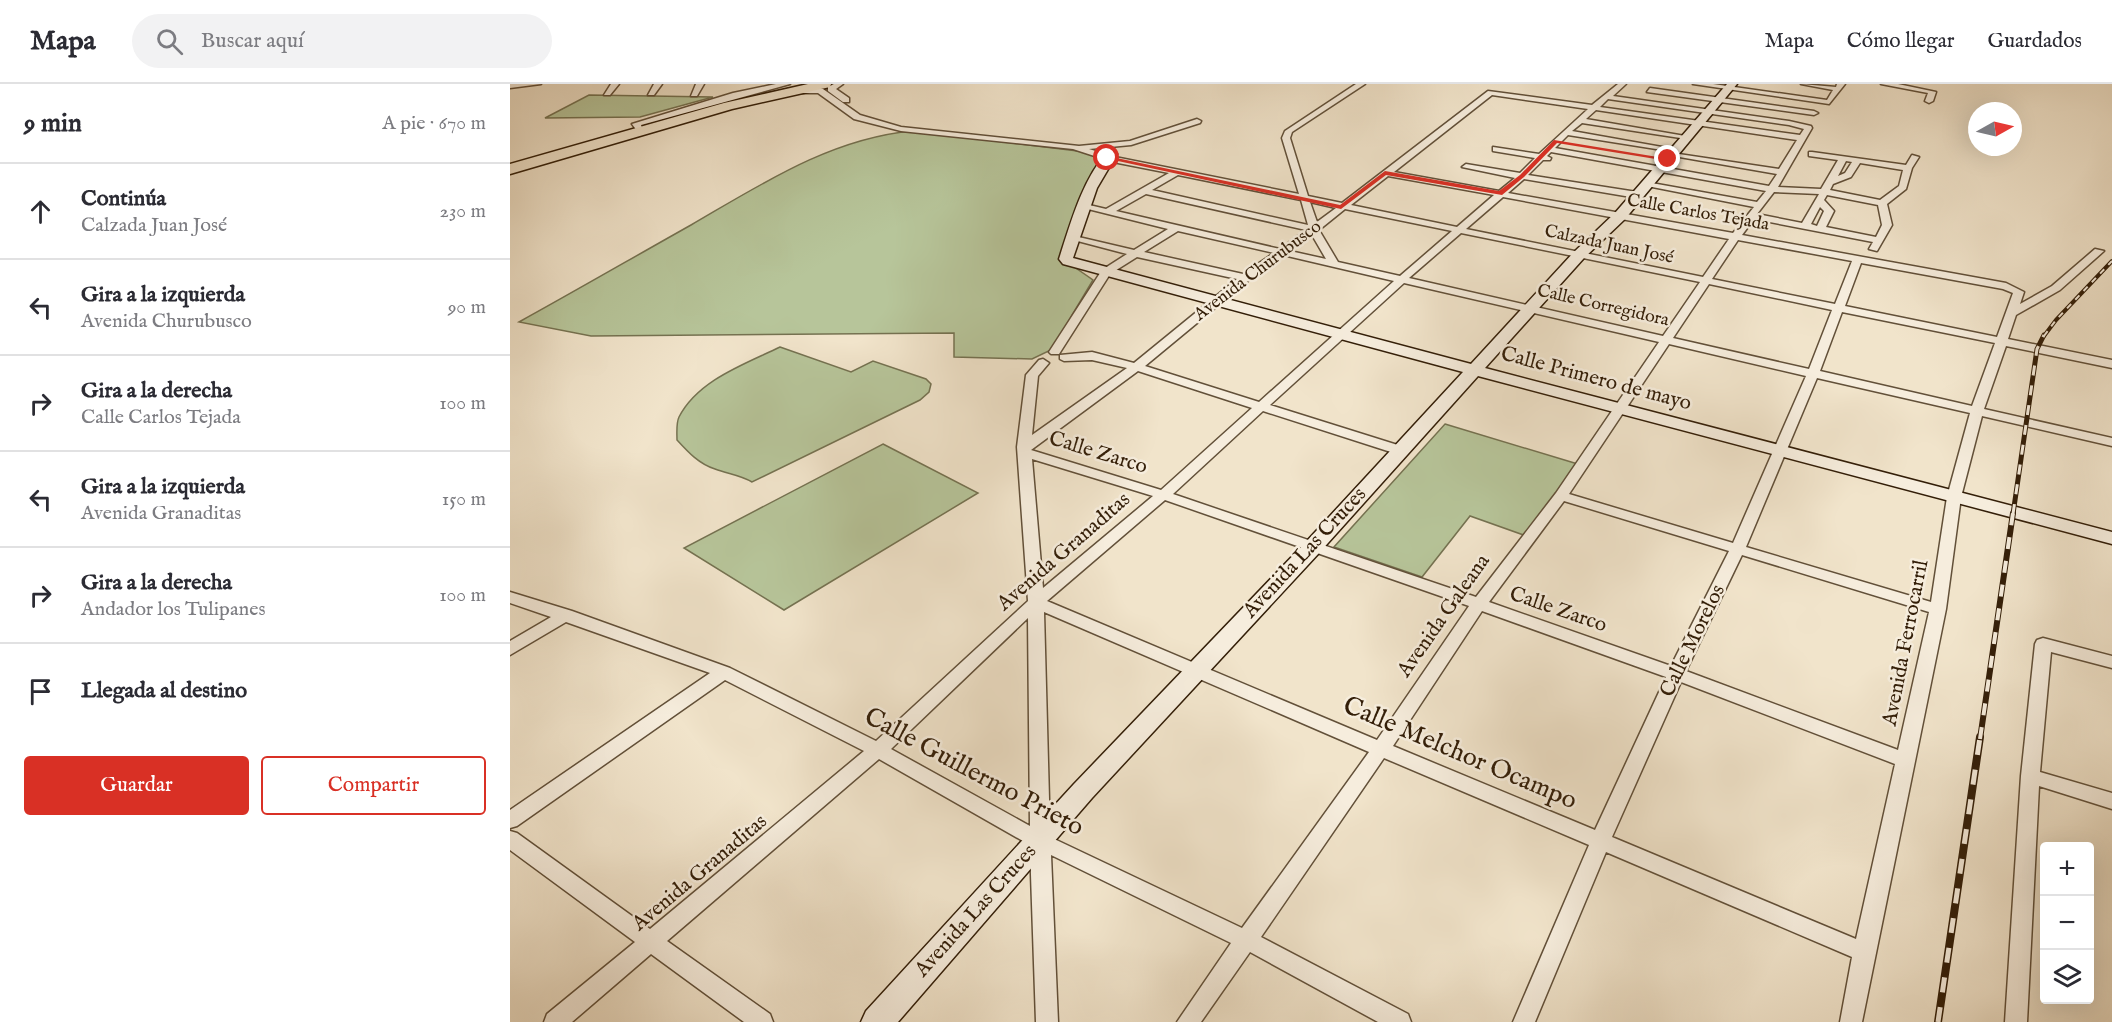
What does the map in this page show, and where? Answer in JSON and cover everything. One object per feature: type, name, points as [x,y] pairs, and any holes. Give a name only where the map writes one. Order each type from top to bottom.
[{"type":"highway","points":[[510,167],[789,88],[822,87]]},
{"type":"highway","points":[[510,167],[737,101],[822,87]]},
{"type":"street","points":[[510,86],[537,84]]},
{"type":"street","points":[[608,93],[615,84]]},
{"type":"street","points":[[651,93],[658,84]]},
{"type":"street","points":[[694,94],[700,84]]},
{"type":"street","points":[[736,95],[742,84]]},
{"type":"street","points":[[822,87],[839,84]]},
{"type":"street","points":[[1334,264],[1314,228],[1286,138],[1289,131],[1361,84]]},
{"type":"street","name":"Avenida Granaditas","points":[[555,1022],[878,750],[1036,602],[1163,495],[1401,280],[1522,176],[1553,145],[1622,84]]},
{"type":"street","points":[[1681,142],[1697,84]]},
{"type":"street","points":[[1804,84],[1839,86]]},
{"type":"street","points":[[1885,84],[1930,91],[1932,92],[1929,101]]},
{"type":"street","points":[[1553,145],[1681,142],[1828,102],[1839,86]]},
{"type":"street","points":[[822,87],[857,117],[891,127],[1082,146],[1131,143]]},
{"type":"street","points":[[640,129],[636,124],[736,95],[789,88]]},
{"type":"street","points":[[1650,90],[1681,142]]},
{"type":"street","name":"Avenida Churubusco","points":[[1024,450],[1136,367],[1279,252],[1314,228],[1491,93],[1595,108]]},
{"type":"street","points":[[1607,97],[1681,142],[1760,205]]},
{"type":"street","points":[[1595,108],[1681,142],[1774,187],[1826,191],[1883,201],[1903,187],[1908,168],[1915,157]]},
{"type":"street","points":[[1466,167],[1522,176],[1814,112]]},
{"type":"street","points":[[1581,120],[1681,142],[1781,172]]},
{"type":"street","points":[[1197,121],[1131,143],[1106,155],[1073,237],[1245,278]]},
{"type":"street","name":"Avenida Galeana","points":[[1188,1022],[1381,748],[1479,604],[1561,496],[1736,236],[1774,187],[1809,128],[1797,124],[1681,142]]},
{"type":"street","points":[[1496,149],[1553,145],[1802,138]]},
{"type":"street","name":"Avenida Las Cruces","points":[[877,1022],[1195,671],[1312,548],[1399,450],[1476,371],[1579,255],[1620,216],[1681,142]]},
{"type":"street","points":[[1553,145],[1601,148]]},
{"type":"street","name":"Calzada Juan José","points":[[1082,146],[1106,155],[1304,196],[1341,207],[1705,282],[2004,340],[2112,364]]},
{"type":"street","points":[[1812,154],[1908,168]]},
{"type":"street","points":[[1805,226],[1843,159]]},
{"type":"street","points":[[1826,191],[1848,175],[1857,161]]},
{"type":"street","points":[[1108,212],[1180,170]]},
{"type":"street","name":"Calle Carlos Tejada","points":[[1385,173],[2006,286]]},
{"type":"street","points":[[1144,191],[1314,228]]},
{"type":"street","points":[[1820,229],[1829,211],[1826,191]]},
{"type":"street","points":[[1751,216],[1820,229],[1875,244],[1887,225],[1883,201]]},
{"type":"street","name":"Calle Corregidora","points":[[1085,207],[2112,442]]},
{"type":"street","points":[[1047,1022],[1040,841],[1036,602],[1024,450],[1032,375],[1054,357],[1106,272],[1176,228]]},
{"type":"street","name":"Calle Primero de mayo","points":[[1073,237],[1066,259],[1068,261],[1779,452],[2112,538]]},
{"type":"street","points":[[2010,314],[2056,288],[2099,251]]},
{"type":"street","name":"Calle Morelos","points":[[1524,1022],[1600,842],[1676,674],[1738,548],[1813,373],[1858,258]]},
{"type":"street","name":"Avenida Ferrocarril","points":[[1851,1022],[1938,609],[1954,497],[1977,410],[2004,340],[2010,314],[2019,292],[2006,286]]},
{"type":"street","points":[[1054,357],[1092,356],[1136,367],[1399,450]]},
{"type":"street","name":"Calle Zarco","points":[[1024,450],[1163,495],[1479,604],[1676,674],[1905,760]]},
{"type":"street","points":[[1561,496],[1938,609]]},
{"type":"street","name":"Calle Guillermo Prieto","points":[[510,597],[724,672],[878,750],[1040,841],[1245,939],[1400,1022]]},
{"type":"street","name":"Calle Melchor Ocampo","points":[[1036,602],[1864,952]]},
{"type":"street","points":[[510,649],[566,615]]},
{"type":"street","points":[[2016,1022],[2030,776],[2043,644],[2112,662]]},
{"type":"street","points":[[510,820],[724,672]]},
{"type":"street","points":[[2030,776],[2112,801]]},
{"type":"street","points":[[510,839],[762,1022]]},
{"type":"green space","points":[[589,95],[713,97],[640,117],[545,118]]},
{"type":"green space","points":[[913,131],[1094,153],[1109,161],[1098,182],[1070,264],[1093,280],[1055,348],[1032,359],[954,357],[954,333],[591,336],[519,322],[743,194],[797,166],[853,143],[883,135]]},
{"type":"green space","points":[[780,347],[851,372],[873,361],[926,379],[931,384],[929,392],[920,400],[752,482],[709,467],[699,461],[677,440],[678,419],[687,404],[710,383],[724,374]]},
{"type":"green space","points":[[1445,424],[1581,465],[1532,538],[1470,516],[1422,577],[1334,547]]},
{"type":"green space","points":[[883,444],[978,493],[784,610],[684,548]]},
{"type":"railway","points":[[2044,336],[2056,320],[2112,261]]},
{"type":"railway","points":[[2013,514],[2037,349],[2044,335]]},
{"type":"railway","points":[[1980,739],[2013,513]]},
{"type":"railway","points":[[1938,1022],[1980,737]]},
{"type":"route","points":[[1107,158],[1341,207],[1385,173],[1500,193],[1522,176],[1556,141],[1668,159]]}]
